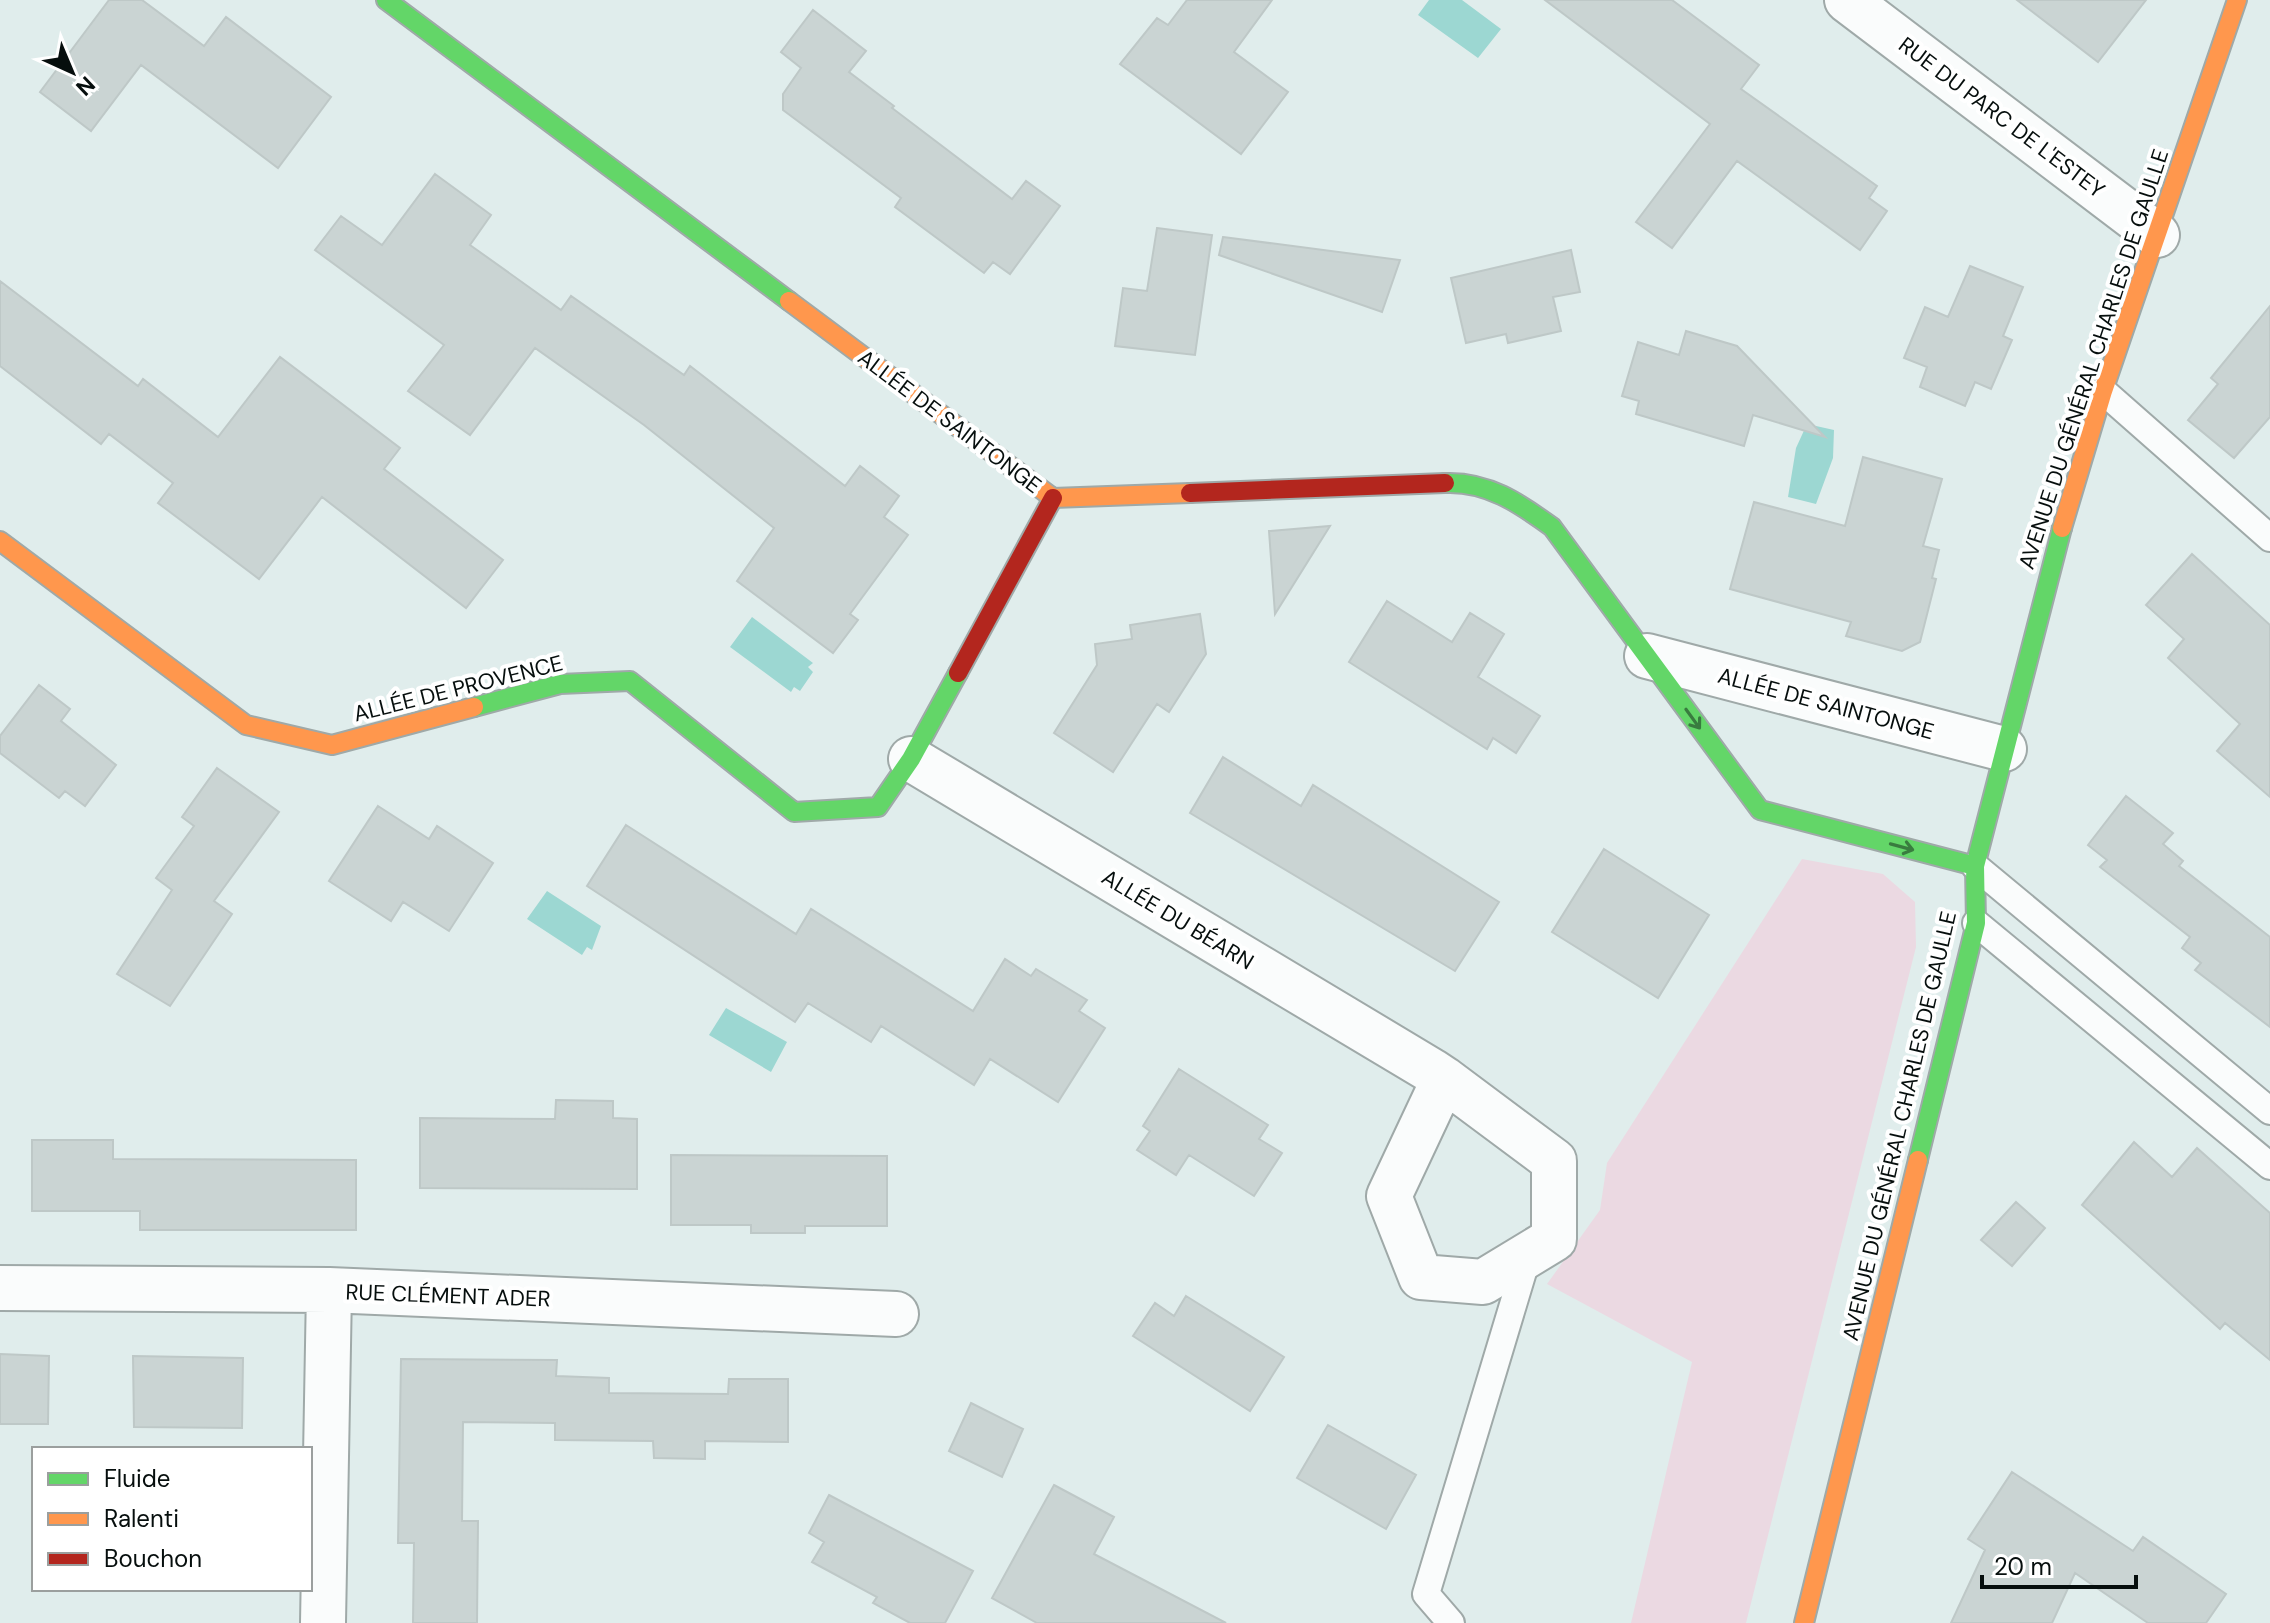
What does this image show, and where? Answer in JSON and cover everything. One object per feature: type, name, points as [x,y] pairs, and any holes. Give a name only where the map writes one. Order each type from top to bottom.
[{"type":"street","name":"ALLÉE DE SAINTONGE","points":[[386,0],[1053,498],[1465,482],[1510,497],[1552,527],[1760,810],[1975,866]]},
{"type":"street","name":"RUE DU PARC DE L'ESTEY","points":[[1847,0],[2157,235]]},
{"type":"street","name":"AVENUE DU GÉNÉRAL CHARLES DE GAULLE","points":[[1804,1623],[1976,923],[1975,866],[2051,564],[2103,391],[2237,0]]},
{"type":"street","name":"ALLÉE DE PROVENCE","points":[[0,541],[246,725],[332,745],[560,684],[630,681],[794,812],[878,807],[911,759],[1053,498]]},
{"type":"street","name":"ALLÉE DE SAINTONGE","points":[[1647,656],[2004,749]]},
{"type":"street","name":"ALLÉE DU BÉARN","points":[[911,759],[1444,1079],[1554,1161],[1554,1239],[1483,1282],[1421,1277],[1389,1196],[1444,1079]]},
{"type":"street","name":"RUE CLÉMENT ADER","points":[[0,1288],[329,1290],[896,1314]]},
{"type":"street","points":[[323,1623],[329,1290]]},
{"type":"lane","points":[[2103,391],[2270,538]]},
{"type":"lane","points":[[1975,866],[2270,1111]]},
{"type":"lane","points":[[1976,923],[2270,1166]]},
{"type":"lane","points":[[1451,1623],[1426,1594],[1528,1255]]},
{"type":"shaded area","points":[[1802,859],[1883,874],[1915,902],[1916,947],[1746,1623],[1631,1623],[1692,1362],[1547,1284],[1600,1210],[1607,1163]]},
{"type":"water","points":[[1429,0],[1462,0],[1501,29],[1478,58],[1418,15]]},
{"type":"water","points":[[1807,424],[1834,430],[1833,458],[1816,504],[1788,497],[1796,448]]},
{"type":"water","points":[[752,617],[813,663],[808,667],[813,672],[800,691],[794,687],[791,692],[730,647]]},
{"type":"water","points":[[547,891],[601,926],[592,950],[587,947],[582,955],[527,919]]},
{"type":"water","points":[[726,1008],[787,1042],[771,1072],[709,1035]]},
{"type":"building","points":[[109,0],[142,0],[204,46],[226,17],[331,97],[278,168],[141,65],[91,131],[40,92]]},
{"type":"building","points":[[1187,0],[1272,0],[1234,52],[1288,92],[1241,154],[1120,64],[1157,18],[1168,25]]},
{"type":"building","points":[[1545,0],[1672,0],[1759,65],[1741,89],[1877,186],[1869,198],[1887,211],[1860,250],[1737,161],[1672,248],[1636,222],[1710,124]]},
{"type":"building","points":[[2017,0],[2146,0],[2098,62]]},
{"type":"building","points":[[813,10],[866,51],[849,72],[894,106],[892,108],[1012,199],[1026,181],[1060,206],[1010,274],[993,262],[984,273],[895,207],[901,198],[783,110],[783,94],[801,68],[781,52]]},
{"type":"building","points":[[435,174],[491,215],[470,245],[561,310],[571,296],[684,375],[690,366],[845,486],[860,466],[899,496],[884,517],[908,535],[850,614],[858,620],[833,653],[737,581],[774,528],[644,425],[535,348],[470,435],[408,391],[444,345],[315,250],[341,216],[382,245]]},
{"type":"building","points":[[1157,228],[1212,235],[1195,355],[1115,346],[1123,288],[1147,291]]},
{"type":"building","points":[[1223,237],[1400,260],[1382,312],[1219,255]]},
{"type":"building","points":[[1571,250],[1580,292],[1553,297],[1561,331],[1508,343],[1506,334],[1466,343],[1451,278]]},
{"type":"building","points":[[1970,266],[2023,287],[2003,336],[2012,340],[1991,389],[1975,382],[1965,406],[1920,387],[1927,367],[1904,358],[1925,307],[1948,317]]},
{"type":"building","points":[[0,281],[138,386],[143,379],[218,437],[280,357],[400,448],[384,469],[503,560],[466,608],[322,497],[259,579],[158,503],[173,483],[109,434],[101,444],[0,366]]},
{"type":"building","points":[[2270,306],[2270,417],[2234,458],[2188,420],[2218,384],[2211,378]]},
{"type":"building","points":[[1686,331],[1737,346],[1825,437],[1753,415],[1744,446],[1636,414],[1639,401],[1622,396],[1638,342],[1679,355]]},
{"type":"building","points":[[1863,457],[1942,479],[1923,546],[1939,550],[1932,578],[1936,579],[1920,642],[1902,651],[1846,636],[1851,622],[1730,589],[1754,502],[1845,526]]},
{"type":"building","points":[[1330,526],[1275,614],[1269,531]]},
{"type":"building","points":[[2192,554],[2270,625],[2270,797],[2217,751],[2240,724],[2168,658],[2184,639],[2146,605]]},
{"type":"building","points":[[1387,601],[1452,642],[1470,613],[1504,634],[1478,677],[1540,716],[1516,753],[1493,738],[1487,749],[1349,662]]},
{"type":"building","points":[[1200,614],[1206,654],[1169,712],[1157,704],[1113,772],[1054,733],[1097,665],[1095,644],[1132,639],[1130,625]]},
{"type":"building","points":[[39,685],[70,709],[61,721],[116,765],[85,806],[65,791],[59,798],[0,753],[0,736]]},
{"type":"building","points":[[1223,757],[1301,806],[1313,785],[1499,902],[1455,971],[1190,813]]},
{"type":"building","points":[[217,768],[279,812],[214,901],[232,914],[170,1006],[117,974],[172,890],[156,878],[194,826],[182,817]]},
{"type":"building","points":[[2126,796],[2173,833],[2163,844],[2183,861],[2179,866],[2270,937],[2270,1027],[2195,970],[2201,963],[2182,948],[2190,937],[2100,867],[2107,860],[2088,845]]},
{"type":"building","points":[[378,806],[429,839],[437,826],[493,863],[449,931],[403,902],[391,921],[329,881]]},
{"type":"building","points":[[626,825],[796,934],[811,909],[973,1011],[1005,959],[1031,976],[1036,969],[1087,1000],[1079,1011],[1105,1028],[1058,1102],[990,1059],[974,1085],[881,1026],[871,1042],[808,1003],[795,1022],[587,886]]},
{"type":"building","points":[[1604,849],[1709,915],[1658,998],[1552,932]]},
{"type":"building","points":[[1179,1069],[1268,1125],[1259,1139],[1282,1153],[1254,1196],[1189,1155],[1176,1175],[1137,1150],[1150,1131],[1143,1126]]},
{"type":"building","points":[[556,1100],[613,1101],[613,1118],[637,1119],[637,1189],[420,1188],[420,1118],[555,1119]]},
{"type":"building","points":[[32,1140],[113,1140],[113,1159],[356,1160],[356,1230],[140,1230],[140,1211],[32,1211]]},
{"type":"building","points":[[2134,1142],[2172,1177],[2197,1148],[2270,1213],[2270,1360],[2225,1323],[2220,1329],[2082,1205]]},
{"type":"building","points":[[671,1155],[887,1156],[887,1226],[805,1226],[805,1233],[751,1233],[751,1225],[671,1225]]},
{"type":"building","points":[[2016,1202],[2045,1228],[2012,1266],[1981,1240]]},
{"type":"building","points":[[1186,1296],[1284,1357],[1250,1411],[1133,1336],[1155,1303],[1174,1316]]},
{"type":"building","points":[[0,1354],[49,1356],[48,1424],[0,1424]]},
{"type":"building","points":[[133,1356],[243,1358],[242,1428],[134,1427]]},
{"type":"building","points":[[401,1359],[557,1360],[556,1376],[609,1378],[609,1393],[728,1394],[729,1379],[788,1379],[788,1442],[705,1441],[705,1459],[654,1458],[653,1441],[555,1440],[555,1423],[463,1422],[462,1521],[478,1521],[477,1623],[413,1623],[414,1543],[398,1543]]},
{"type":"building","points":[[971,1403],[1023,1429],[1002,1477],[949,1451]]},
{"type":"building","points":[[1328,1425],[1416,1475],[1386,1529],[1297,1478]]},
{"type":"building","points":[[2012,1472],[2133,1551],[2143,1537],[2226,1594],[2206,1623],[2148,1623],[2075,1573],[2052,1623],[1951,1623],[1985,1550],[1968,1539]]},
{"type":"building","points":[[1054,1485],[1114,1517],[1094,1554],[1226,1623],[1037,1623],[992,1598]]},
{"type":"building","points":[[829,1495],[973,1571],[945,1623],[910,1623],[873,1603],[877,1597],[812,1562],[824,1542],[809,1533]]},
{"type":"traffic: fast","points":[[386,0],[789,301]]},
{"type":"traffic: fast","points":[[1445,483],[1475,486],[1502,495],[1552,527],[1760,810],[1975,866]]},
{"type":"traffic: fast","points":[[1918,1160],[1976,923],[1975,866],[2062,528]]},
{"type":"traffic: fast","points":[[474,707],[560,684],[630,681],[794,812],[878,807],[911,759],[958,673]]},
{"type":"traffic: slow","points":[[2062,528],[2103,391],[2237,0]]},
{"type":"traffic: slow","points":[[789,301],[1053,498],[1190,493]]},
{"type":"traffic: slow","points":[[0,541],[246,725],[332,745],[474,707]]},
{"type":"traffic: slow","points":[[1804,1623],[1918,1160]]},
{"type":"traffic: jam","points":[[1190,493],[1445,483]]},
{"type":"traffic: jam","points":[[958,673],[1053,498]]}]
